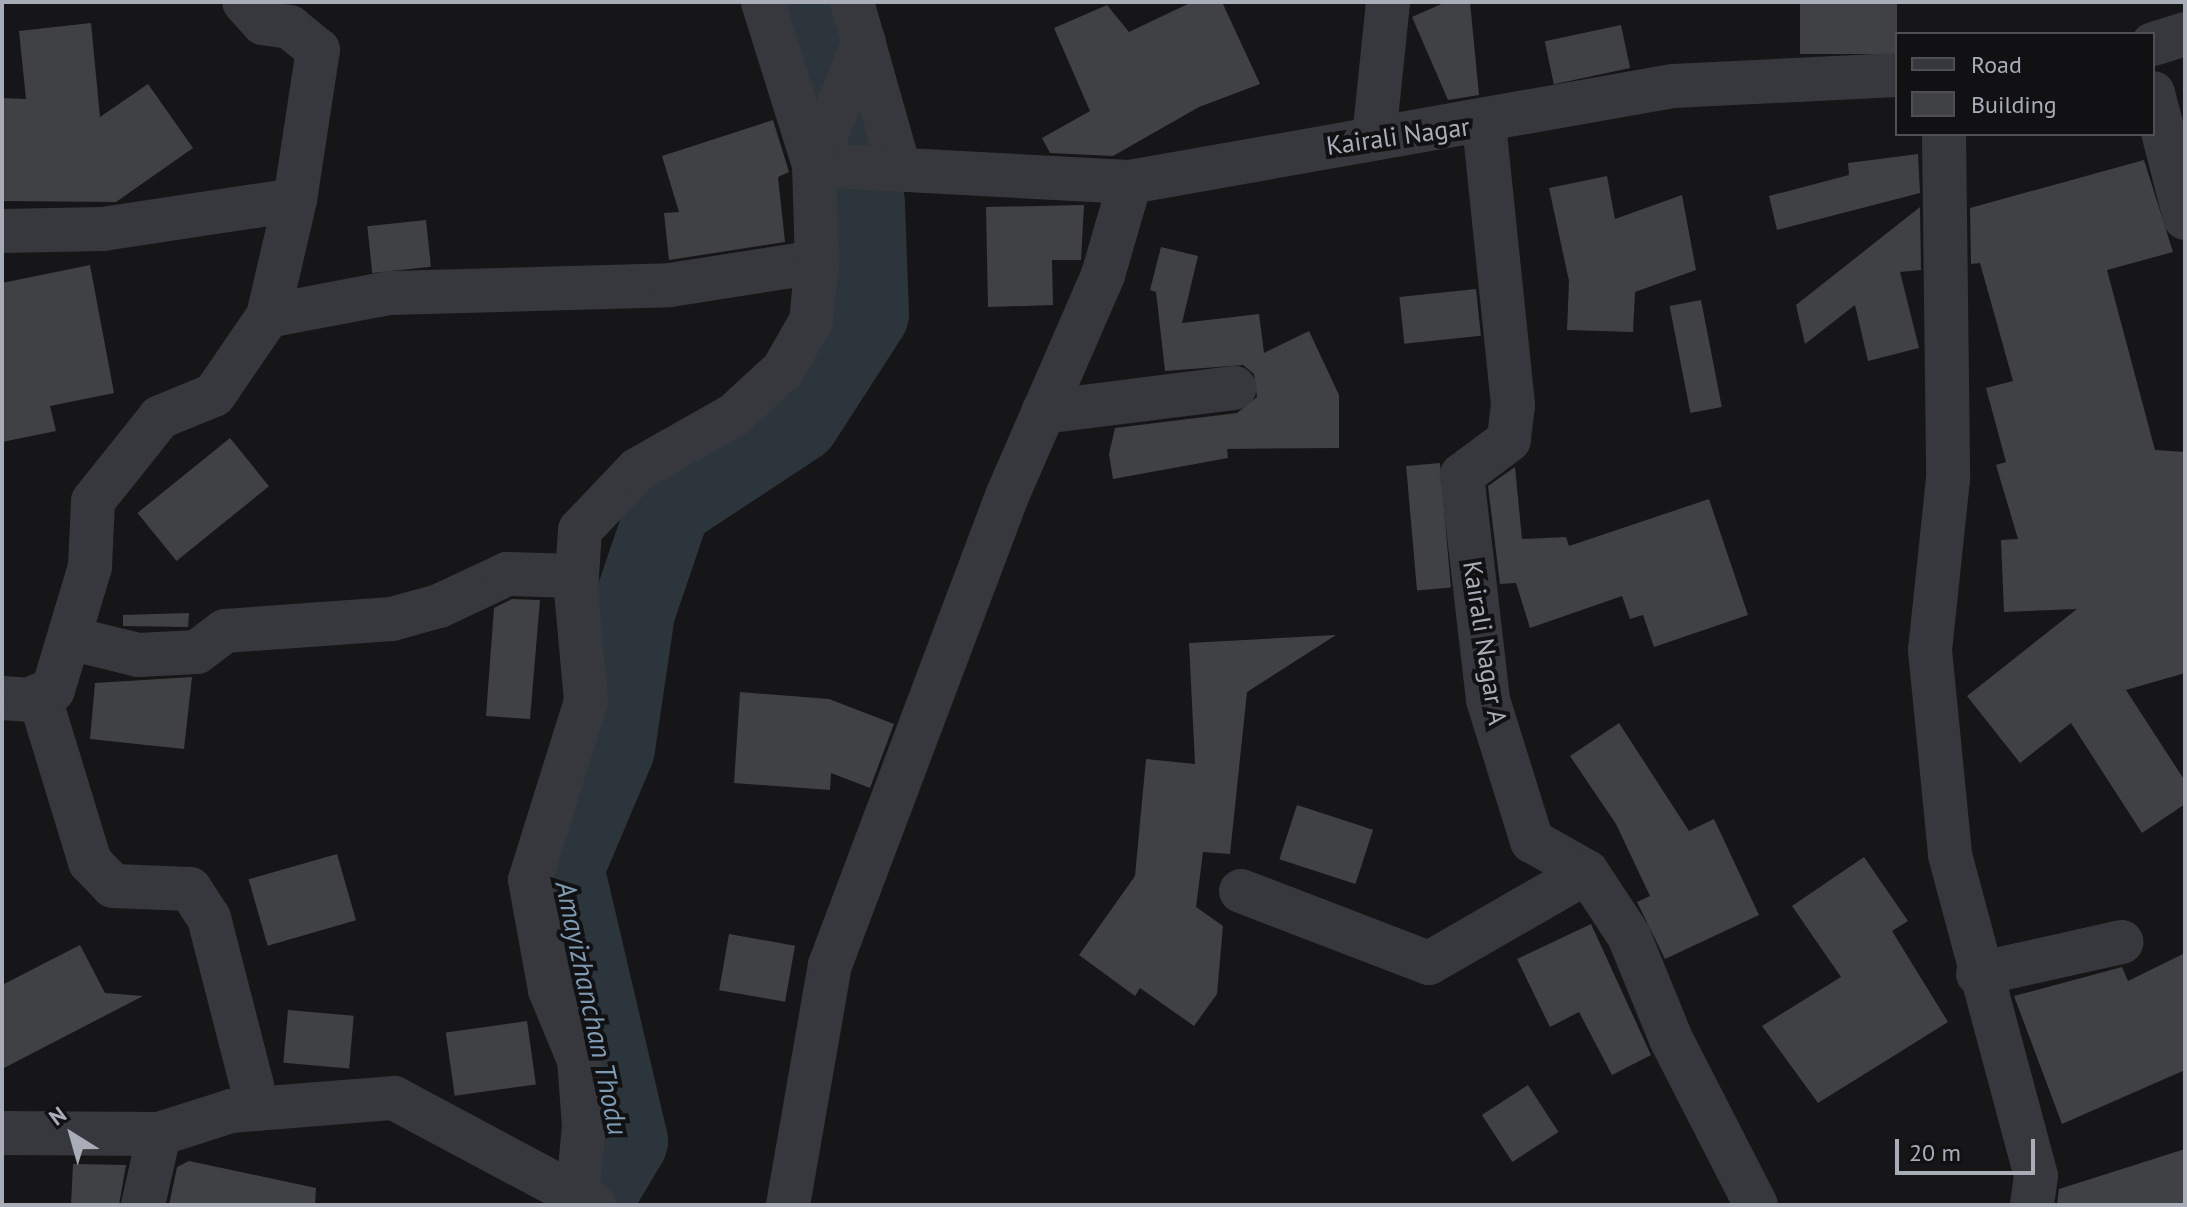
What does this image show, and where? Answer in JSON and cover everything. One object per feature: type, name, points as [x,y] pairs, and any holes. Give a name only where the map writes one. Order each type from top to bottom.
[{"type":"street","points":[[244,2],[263,23],[290,27],[318,50],[295,200],[268,316],[214,395],[160,417],[93,501],[90,567],[53,690],[21,696],[90,862],[113,886],[190,889],[209,918],[258,1109]]},
{"type":"street","points":[[2,1133],[159,1134],[258,1109],[394,1098],[578,1203],[584,1126],[579,1060],[550,990],[530,880],[586,701],[577,576],[580,530],[637,470],[734,415],[783,370],[811,321],[817,262],[814,165],[763,2]]},
{"type":"street","points":[[1374,138],[1388,2]]},
{"type":"street","points":[[814,165],[858,22]]},
{"type":"street","points":[[858,22],[898,165]]},
{"type":"street","points":[[2155,43],[2185,34]]},
{"type":"street","name":"Kairali Nagar","points":[[814,165],[898,165],[1130,182],[1374,138],[1484,124],[1673,86],[1895,75]]},
{"type":"street","points":[[2155,101],[2185,218]]},
{"type":"street","name":"Kairali Nagar A","points":[[1484,124],[1513,405],[1509,440],[1462,475],[1488,700],[1532,841],[1587,872],[1629,936],[1671,1039],[1756,1205]]},
{"type":"street","points":[[1944,136],[1948,479],[1930,650],[1950,855],[1978,974],[2036,1176],[2032,1205]]},
{"type":"street","points":[[788,1205],[830,965],[888,797],[1043,412],[1103,275],[1130,182]]},
{"type":"street","points":[[2,231],[103,229],[295,200]]},
{"type":"street","points":[[268,316],[390,293],[670,285],[817,262]]},
{"type":"street","points":[[1043,412],[1234,388]]},
{"type":"street","points":[[69,638],[138,655],[197,652],[225,631],[392,619],[439,606],[507,574],[577,576]]},
{"type":"street","points":[[1241,891],[1429,963],[1587,872]]},
{"type":"street","points":[[1978,974],[2121,942]]},
{"type":"street","points":[[143,1205],[159,1134]]},
{"type":"building","points":[[1192,2],[1222,2],[1260,84],[1199,107],[1113,156],[1050,153],[1042,138],[1090,111],[1054,28],[1107,5],[1129,32]]},
{"type":"building","points":[[1446,2],[1470,2],[1479,95],[1448,100],[1412,17]]},
{"type":"building","points":[[1800,2],[1897,2],[1895,54],[1800,54]]},
{"type":"building","points":[[91,23],[100,117],[148,84],[193,148],[116,202],[2,201],[2,98],[26,99],[19,31]]},
{"type":"building","points":[[1621,25],[1630,68],[1554,84],[1545,41]]},
{"type":"building","points":[[773,120],[789,172],[778,177],[785,242],[669,260],[664,213],[679,212],[662,156]]},
{"type":"building","points":[[1918,154],[1920,193],[1777,230],[1769,196],[1849,175],[1848,163]]},
{"type":"building","points":[[2144,160],[2173,252],[2107,270],[2155,450],[2185,452],[2185,673],[2126,690],[2185,781],[2185,804],[2142,833],[2071,723],[2020,763],[1967,696],[2077,609],[2004,612],[2001,540],[2018,539],[1996,465],[2006,462],[1986,388],[2013,381],[1980,263],[1971,264],[1970,208]]},
{"type":"building","points":[[1607,176],[1615,219],[1682,195],[1696,270],[1635,292],[1633,332],[1567,330],[1569,281],[1549,188]]},
{"type":"building","points":[[1084,205],[1081,260],[1052,260],[1053,305],[988,307],[986,207]]},
{"type":"building","points":[[1920,207],[1921,270],[1900,272],[1919,348],[1868,361],[1855,305],[1805,344],[1796,305]]},
{"type":"building","points":[[426,220],[431,267],[372,273],[367,226]]},
{"type":"building","points":[[1161,247],[1198,256],[1182,323],[1259,314],[1264,353],[1309,331],[1339,395],[1339,448],[1227,449],[1228,458],[1113,479],[1109,454],[1115,428],[1237,413],[1257,397],[1254,374],[1243,365],[1165,371],[1156,292],[1150,290]]},
{"type":"building","points":[[90,265],[114,393],[50,406],[56,431],[2,442],[2,283]]},
{"type":"building","points":[[1476,289],[1481,336],[1404,344],[1399,297]]},
{"type":"building","points":[[1701,300],[1722,407],[1690,413],[1670,306]]},
{"type":"building","points":[[230,438],[269,486],[177,561],[138,513]]},
{"type":"building","points":[[1440,463],[1451,588],[1417,590],[1406,466]]},
{"type":"building","points":[[1515,467],[1522,539],[1566,537],[1569,546],[1709,499],[1748,615],[1654,647],[1643,615],[1630,619],[1622,596],[1530,628],[1516,583],[1500,584],[1488,486]]},
{"type":"building","points":[[512,599],[540,600],[530,719],[486,716],[494,608]]},
{"type":"building","points":[[189,613],[188,627],[123,626],[123,615]]},
{"type":"building","points":[[1336,635],[1247,692],[1230,854],[1203,852],[1196,907],[1223,926],[1217,994],[1194,1026],[1140,988],[1135,996],[1079,955],[1135,876],[1146,759],[1195,764],[1189,643]]},
{"type":"building","points":[[192,677],[184,749],[90,739],[95,683]]},
{"type":"building","points":[[740,692],[829,699],[894,724],[870,788],[831,773],[830,790],[734,783]]},
{"type":"building","points":[[1619,723],[1689,831],[1714,819],[1759,915],[1665,959],[1637,902],[1650,896],[1616,824],[1570,756]]},
{"type":"building","points":[[1297,805],[1373,830],[1355,884],[1279,859]]},
{"type":"building","points":[[337,854],[356,920],[268,946],[249,879]]},
{"type":"building","points":[[1864,857],[1908,921],[1892,931],[1948,1022],[1818,1103],[1762,1026],[1841,977],[1792,906]]},
{"type":"building","points":[[1591,924],[1651,1055],[1612,1075],[1579,1012],[1550,1027],[1517,959]]},
{"type":"building","points":[[729,934],[795,946],[785,1002],[719,990]]},
{"type":"building","points":[[80,945],[105,993],[143,996],[2,1069],[2,985]]},
{"type":"building","points":[[2185,953],[2185,1070],[2062,1124],[2014,996],[2122,967],[2128,981]]},
{"type":"building","points":[[288,1010],[354,1016],[349,1069],[283,1063]]},
{"type":"building","points":[[527,1021],[536,1084],[455,1096],[446,1032]]},
{"type":"building","points":[[1528,1085],[1558,1132],[1512,1162],[1482,1115]]},
{"type":"building","points":[[2185,1149],[2185,1205],[2057,1205],[2059,1189]]},
{"type":"building","points":[[189,1161],[316,1188],[315,1205],[169,1205],[177,1167]]},
{"type":"building","points":[[73,1164],[126,1165],[119,1205],[71,1205]]},
{"type":"waterway","name":"Amayizhanchan Thodu","points":[[588,1205],[626,1141],[562,869],[613,748],[633,612],[669,506],[798,421],[867,314],[863,203],[842,90],[815,2]]}]
